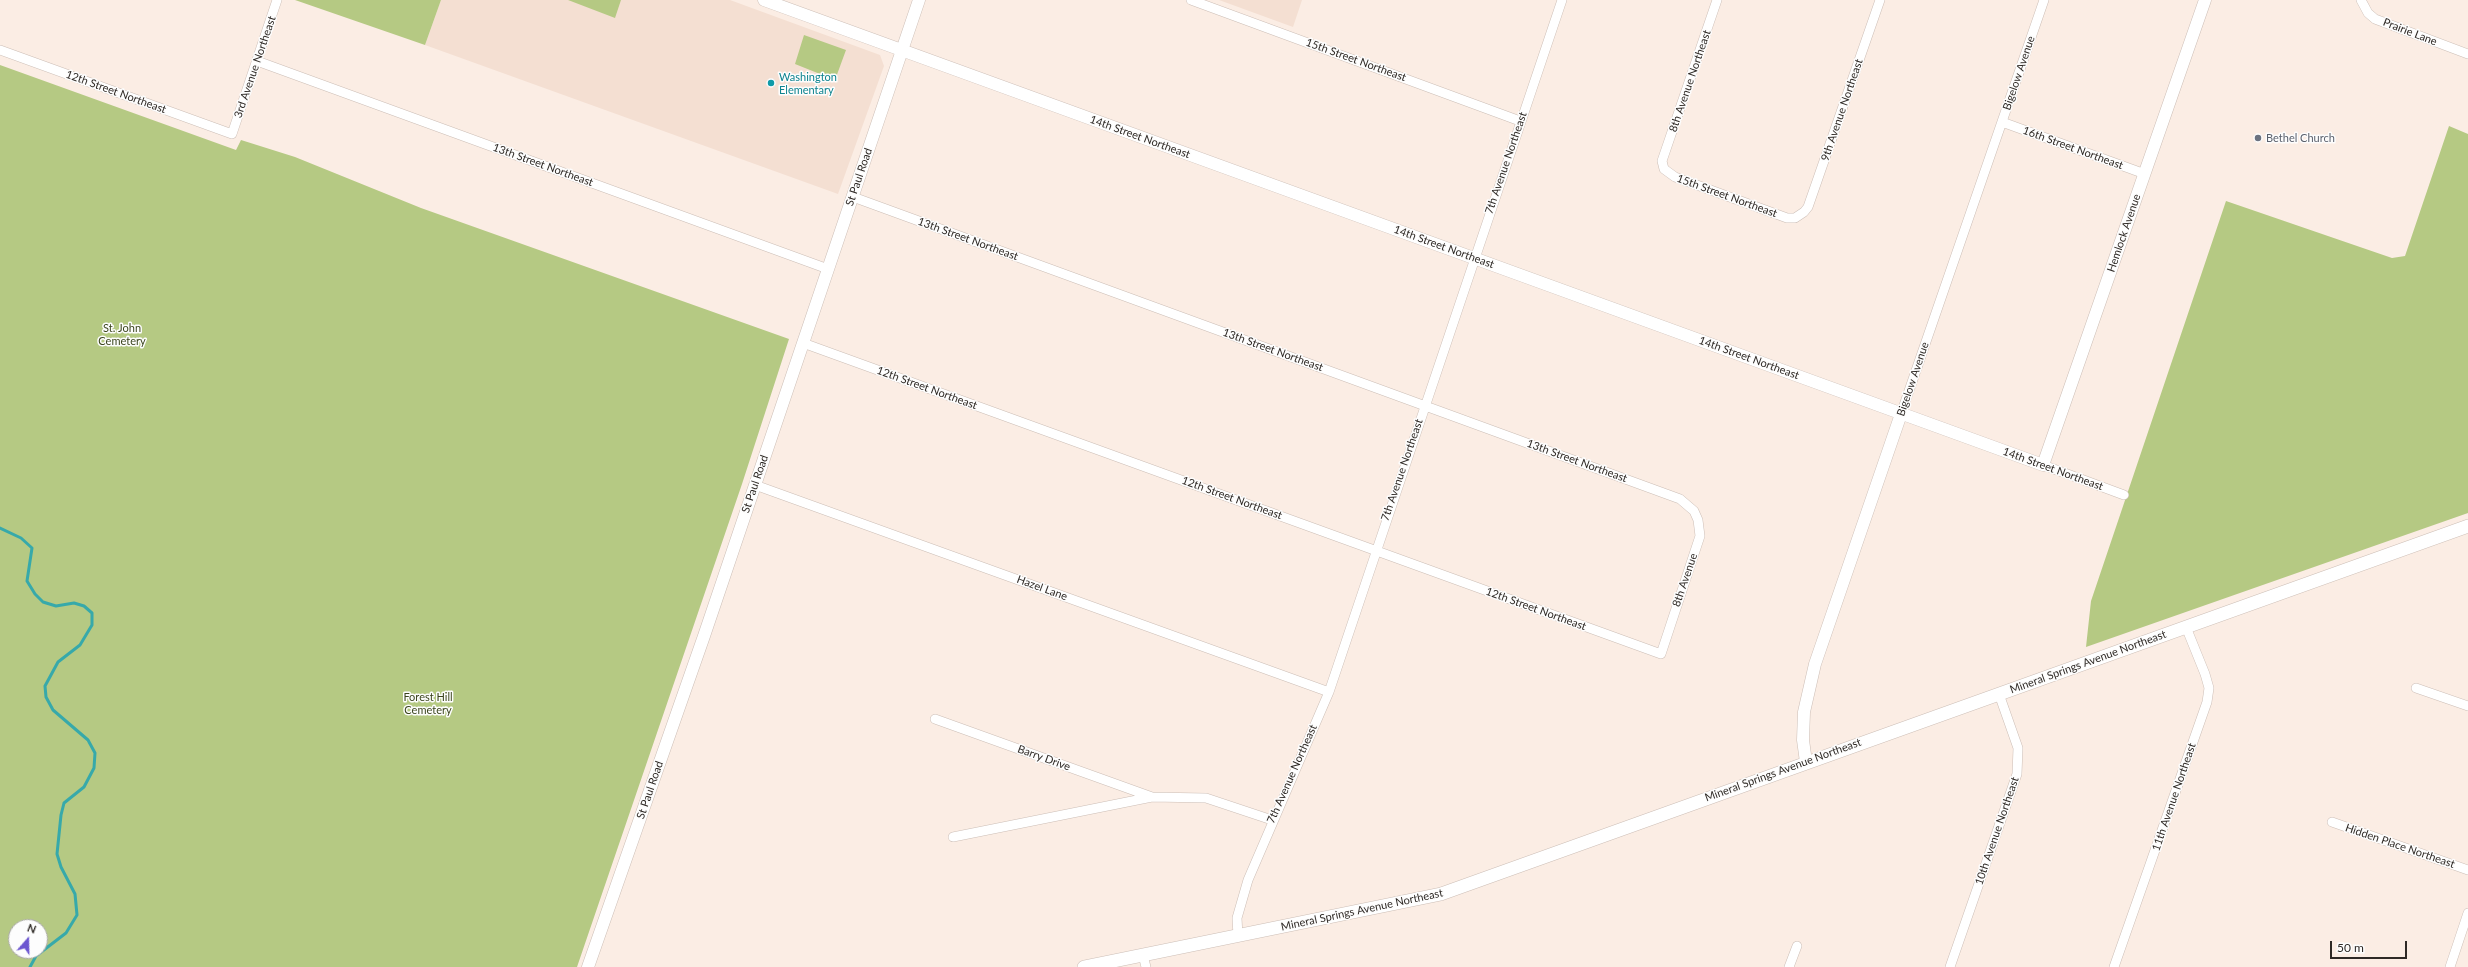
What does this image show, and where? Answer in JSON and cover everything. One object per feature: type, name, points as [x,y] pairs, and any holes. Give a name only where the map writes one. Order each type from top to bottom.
[{"type":"main road","name":"Mineral Springs Avenue Northeast","points":[[1084,967],[1145,961],[1238,936],[1441,894],[2468,526]]},
{"type":"street","name":"3rd Avenue Northeast","points":[[232,134],[277,0]]},
{"type":"street","name":"14th Street Northeast","points":[[764,0],[2124,495]]},
{"type":"street","name":"St Paul Road","points":[[588,967],[755,485],[919,0]]},
{"type":"street","name":"15th Street Northeast","points":[[1191,0],[1520,121]]},
{"type":"street","name":"7th Avenue Northeast","points":[[1238,936],[1237,918],[1248,880],[1272,820],[1329,692],[1375,550],[1562,0]]},
{"type":"street","name":"8th Avenue Northeast","points":[[1662,162],[1717,0]]},
{"type":"street","name":"9th Avenue Northeast","points":[[1799,216],[1808,207],[1880,0]]},
{"type":"street","name":"Bigelow Avenue","points":[[1806,762],[1803,740],[1804,712],[1815,664],[2044,0]]},
{"type":"street","name":"Hemlock Avenue","points":[[2043,465],[2205,0]]},
{"type":"street","name":"Prairie Lane","points":[[2362,0],[2368,13],[2375,19],[2468,54]]},
{"type":"street","name":"12th Street Northeast","points":[[0,50],[232,134]]},
{"type":"street","name":"13th Street Northeast","points":[[257,61],[828,269]]},
{"type":"street","name":"16th Street Northeast","points":[[2002,122],[2144,174]]},
{"type":"street","name":"15th Street Northeast","points":[[1662,162],[1664,168],[1675,177],[1788,218],[1799,216]]},
{"type":"street","name":"13th Street Northeast","points":[[853,197],[1680,499],[1691,507]]},
{"type":"street","name":"12th Street Northeast","points":[[803,343],[1661,654]]},
{"type":"street","name":"Hazel Lane","points":[[755,485],[1329,692]]},
{"type":"street","name":"8th Avenue","points":[[1661,654],[1700,536],[1698,520],[1691,507]]},
{"type":"street","name":"11th Avenue Northeast","points":[[2114,967],[2207,702],[2209,688],[2206,674],[2186,627]]},
{"type":"street","points":[[2416,688],[2468,706]]},
{"type":"street","name":"10th Avenue Northeast","points":[[1950,967],[2017,774],[2018,748],[1999,694]]},
{"type":"street","name":"Barry Drive","points":[[936,719],[1152,797]]},
{"type":"street","name":"Barry Drive","points":[[953,837],[1152,797],[1206,798],[1272,820]]},
{"type":"street","name":"Hidden Place Northeast","points":[[2332,822],[2468,870]]},
{"type":"street","points":[[2450,967],[2468,913]]},
{"type":"street","points":[[1789,967],[1797,946]]},
{"type":"shaded area","points":[[441,0],[730,0],[880,55],[884,66],[838,194],[425,45]]},
{"type":"shaded area","points":[[1219,0],[1302,0],[1293,27]]},
{"type":"green space","points":[[295,0],[441,0],[425,45]]},
{"type":"green space","points":[[568,0],[621,0],[615,18]]},
{"type":"green space","points":[[804,35],[846,50],[835,80],[795,64]]},
{"type":"green space","points":[[0,65],[236,150],[241,140],[295,157],[421,208],[789,339],[742,484],[577,967],[0,967]]},
{"type":"green space","points":[[2449,126],[2468,134],[2468,513],[2086,647],[2091,601],[2226,201],[2392,258],[2405,256]]},
{"type":"waterway","points":[[0,528],[21,538],[32,548],[27,581],[35,594],[43,602],[56,606],[74,603],[84,606],[92,613],[92,625],[80,645],[58,662],[45,686],[46,697],[53,710],[88,740],[95,753],[94,768],[84,787],[64,803],[61,815],[57,854],[61,867],[75,894],[77,915],[66,933],[36,956],[30,967]]},
{"type":"place","name":"Washington Elementary","points":[[771,83]]},
{"type":"place","name":"Bethel Church","points":[[2258,138]]},
{"type":"park label","name":"St. John Cemetery","points":[[122,334]]},
{"type":"park label","name":"Forest Hill Cemetery","points":[[428,703]]}]
